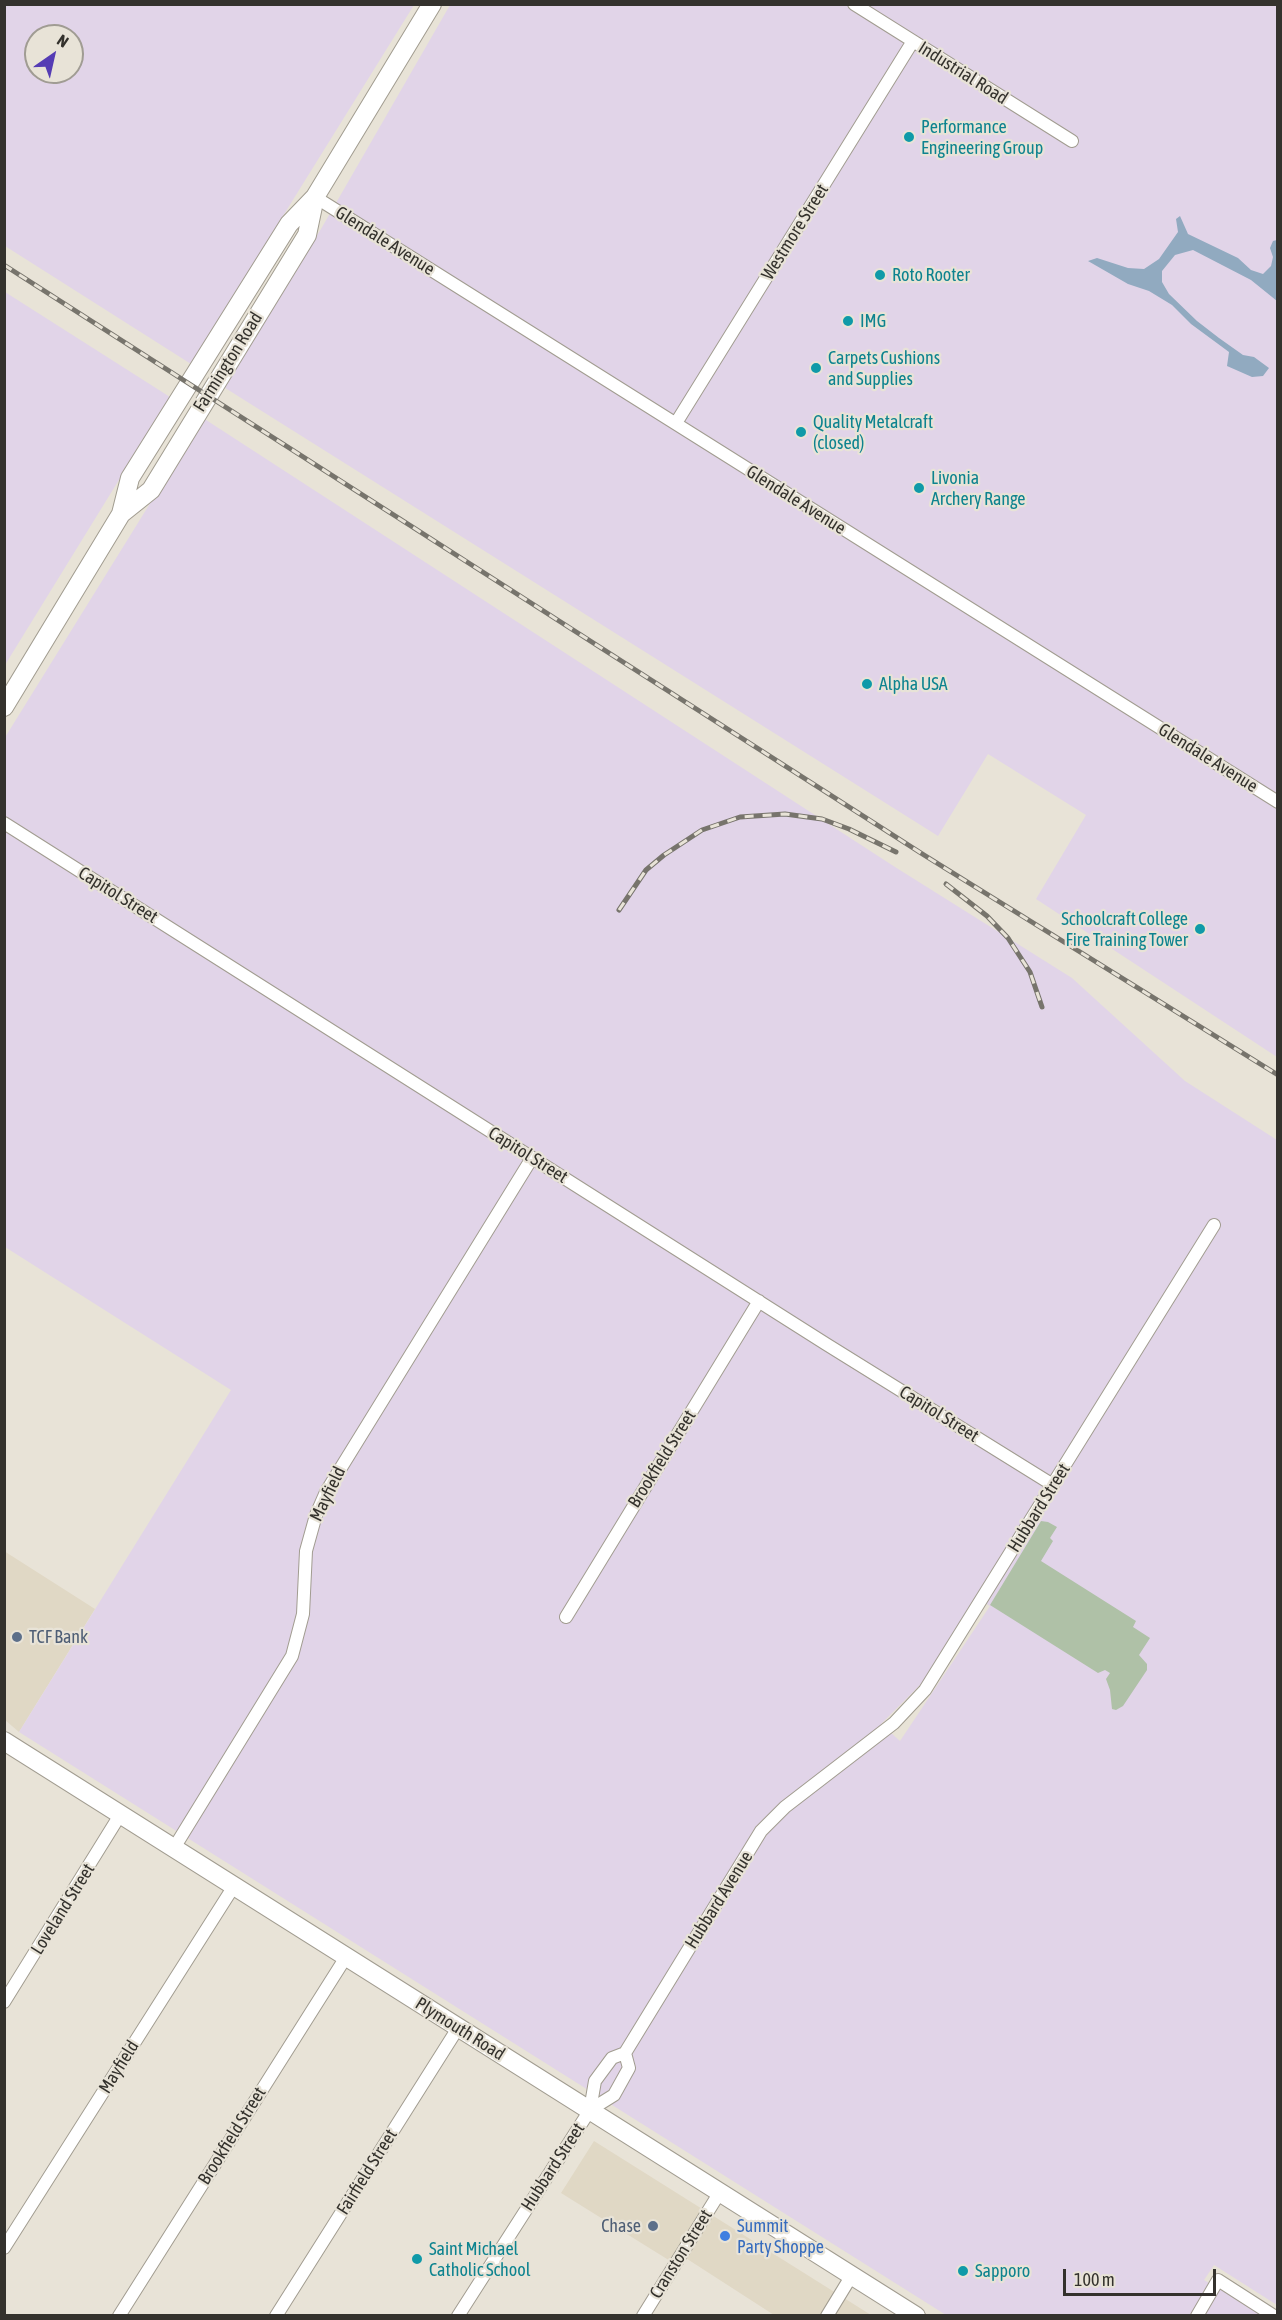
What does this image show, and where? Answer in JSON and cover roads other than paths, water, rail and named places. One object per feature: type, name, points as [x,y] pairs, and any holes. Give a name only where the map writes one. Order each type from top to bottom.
[{"type":"main road","name":"Farmington Road","points":[[4,707],[121,514],[151,490],[307,235],[315,197],[432,4]]},
{"type":"main road","name":"Plymouth Road","points":[[4,1741],[916,2316]]},
{"type":"street","name":"Industrial Road","points":[[854,4],[1072,141]]},
{"type":"street","name":"Westmore Street","points":[[676,423],[913,42]]},
{"type":"street","name":"Glendale Avenue","points":[[315,197],[1278,802]]},
{"type":"street","name":"Capitol Street","points":[[4,823],[759,1302],[1053,1485]]},
{"type":"street","name":"Mayfield","points":[[174,1848],[292,1656],[303,1614],[306,1551],[316,1515],[326,1492],[532,1158]]},
{"type":"street","name":"Hubbard Street","points":[[837,1767],[895,1722],[925,1690],[1214,1225]]},
{"type":"street","name":"Brookfield Street","points":[[566,1617],[759,1302]]},
{"type":"street","name":"Hubbard Avenue","points":[[590,2110],[595,2081],[612,2058],[626,2053],[761,1831],[784,1807],[837,1767]]},
{"type":"street","name":"Loveland Street","points":[[4,2002],[120,1815]]},
{"type":"street","name":"Mayfield","points":[[4,2248],[234,1886]]},
{"type":"street","name":"Brookfield Street","points":[[119,2316],[346,1957]]},
{"type":"street","name":"Fairfield Street","points":[[276,2316],[458,2028]]},
{"type":"street","name":"Hubbard Avenue","points":[[590,2110],[614,2095],[630,2068],[626,2053]]},
{"type":"street","name":"Hubbard Street","points":[[458,2316],[590,2110]]},
{"type":"street","name":"Cranston Street","points":[[643,2316],[720,2192]]},
{"type":"street","points":[[827,2316],[852,2275]]},
{"type":"street","points":[[1197,2316],[1218,2280],[1274,2316]]},
{"type":"water","points":[[1180,216],[1188,234],[1238,258],[1251,270],[1263,274],[1271,266],[1273,257],[1270,248],[1273,241],[1277,240],[1277,301],[1251,280],[1193,250],[1175,255],[1162,271],[1162,282],[1169,294],[1219,338],[1243,355],[1254,357],[1269,368],[1263,376],[1252,377],[1227,366],[1229,352],[1191,324],[1172,305],[1149,291],[1128,284],[1088,261],[1097,258],[1128,268],[1144,269],[1159,259],[1178,232],[1176,219]]},
{"type":"railway","points":[[4,265],[924,855],[1278,1075]]},
{"type":"railway","points":[[619,910],[646,870],[664,855],[702,830],[740,817],[785,814],[822,819],[849,829],[896,852]]},
{"type":"railway","points":[[946,884],[987,916],[1008,938],[1030,972],[1042,1007]]},
{"type":"place","name":"Performance Engineering Group","points":[[909,137]]},
{"type":"place","name":"Roto Rooter","points":[[880,275]]},
{"type":"place","name":"IMG","points":[[848,321]]},
{"type":"place","name":"Carpets Cushions and Supplies","points":[[816,368]]},
{"type":"place","name":"Quality Metalcraft (closed)","points":[[801,432]]},
{"type":"place","name":"Livonia Archery Range","points":[[919,488]]},
{"type":"place","name":"Alpha USA","points":[[867,684]]},
{"type":"place","name":"Schoolcraft College Fire Training Tower","points":[[1200,929]]},
{"type":"place","name":"TCF Bank","points":[[17,1637]]},
{"type":"place","name":"Chase","points":[[653,2226]]},
{"type":"place","name":"Summit Party Shoppe","points":[[725,2236]]},
{"type":"place","name":"Saint Michael Catholic School","points":[[417,2259]]},
{"type":"place","name":"Sapporo","points":[[963,2271]]}]
